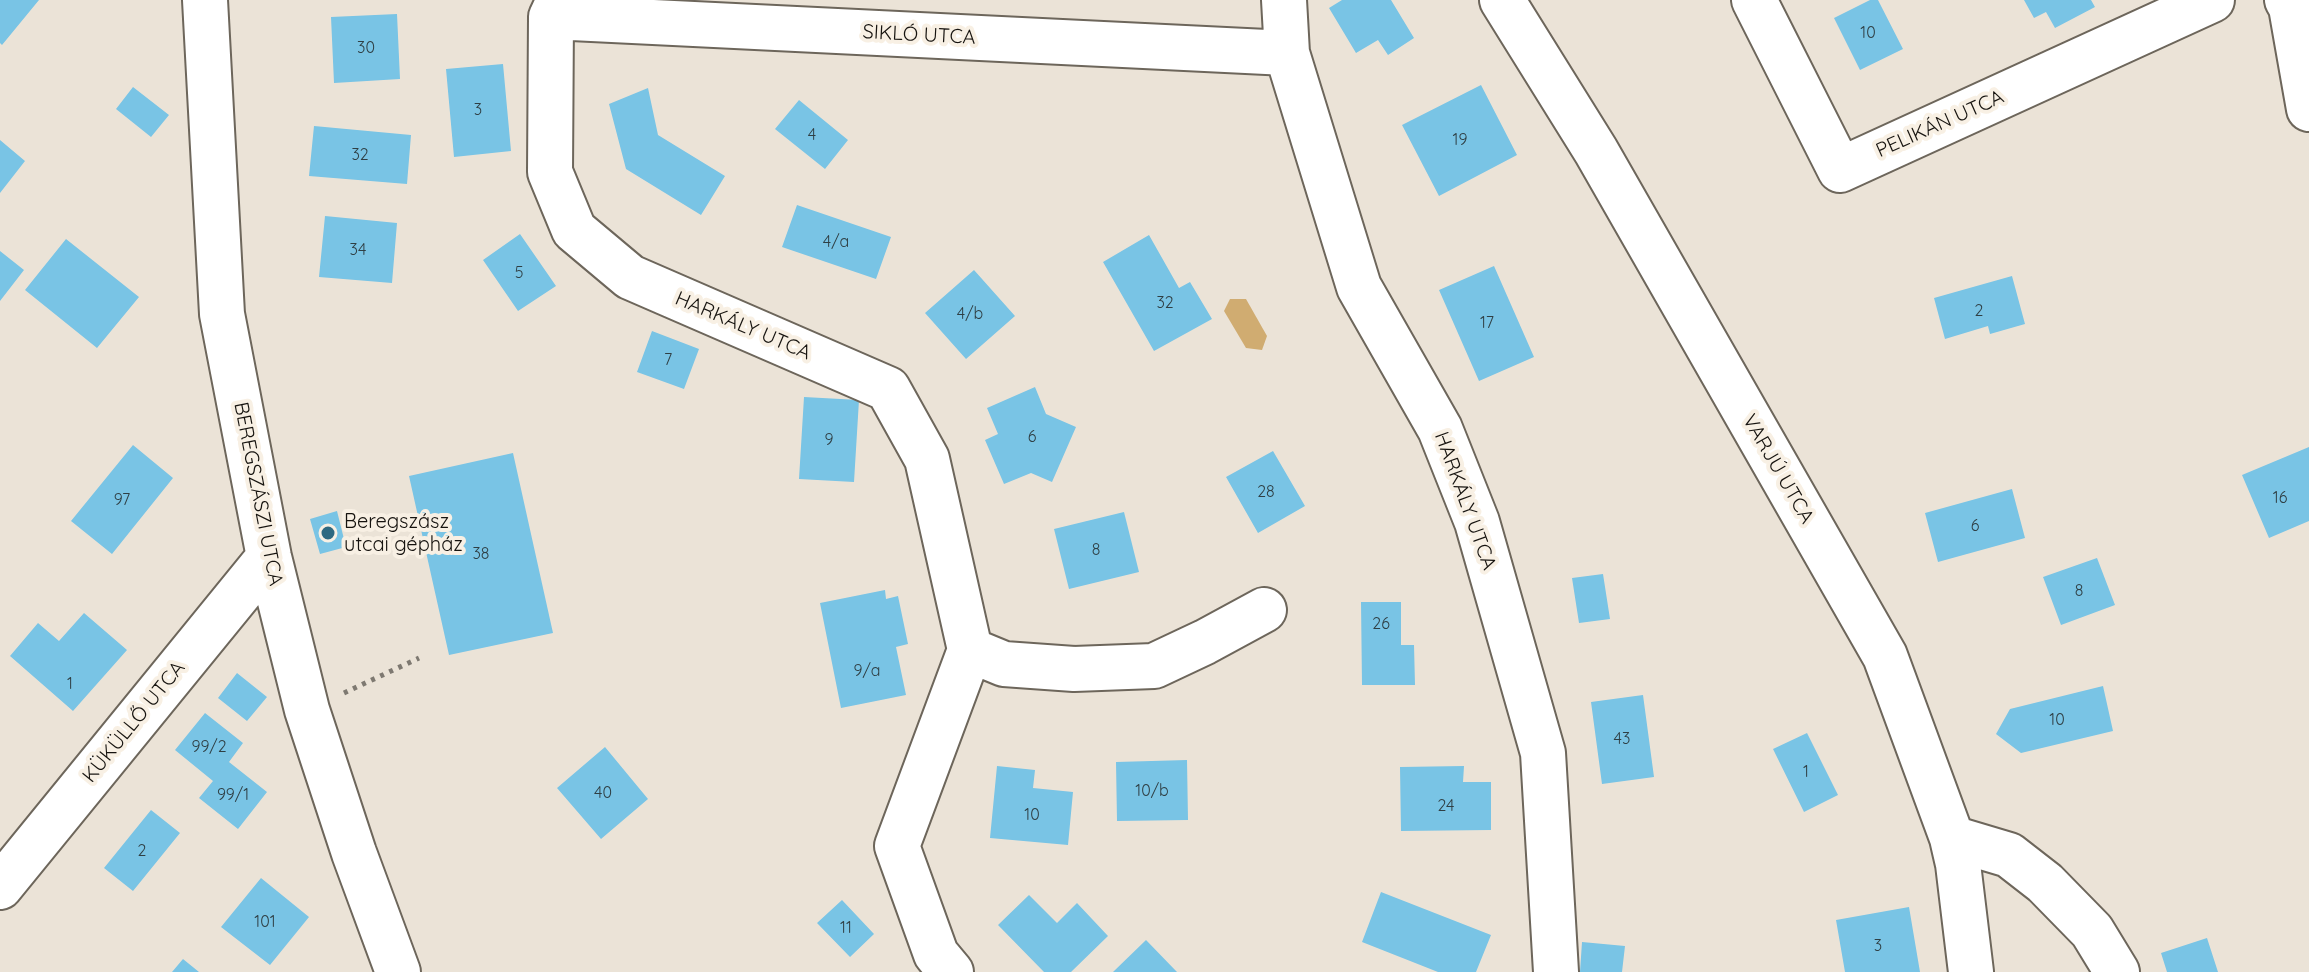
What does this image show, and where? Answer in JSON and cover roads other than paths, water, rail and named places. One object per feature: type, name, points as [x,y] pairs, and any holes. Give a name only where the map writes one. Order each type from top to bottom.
[{"type":"street","name":"BEREGSZÁSZI UTCA","points":[[205,0],[222,314],[269,557],[307,710],[354,853],[398,972]]},
{"type":"street","name":"HARKÁLY UTCA","points":[[1284,0],[1287,53],[1359,287],[1440,429],[1477,522],[1543,753],[1556,972]]},
{"type":"street","name":"VARJÚ UTCA","points":[[1502,0],[1604,164],[1885,656],[1952,838],[1971,972]]},
{"type":"street","name":"PELIKÁN UTCA","points":[[1754,0],[1840,170],[2212,0]]},
{"type":"street","points":[[2287,0],[2291,7],[2309,109]]},
{"type":"street","name":"HARKÁLY UTCA","points":[[555,8],[550,172],[574,230],[630,277],[888,389],[927,459],[970,650]]},
{"type":"street","name":"SIKLÓ UTCA","points":[[555,8],[1287,53]]},
{"type":"street","name":"KÜKÜLLŐ UTCA","points":[[0,887],[269,557]]},
{"type":"street","points":[[951,972],[936,954],[897,846],[970,650],[1004,664],[1074,669],[1154,666],[1264,610]]},
{"type":"street","points":[[1952,838],[2009,855],[2045,883],[2092,931],[2117,972]]},
{"type":"place","name":"Beregszász utcai gépház","points":[[328,533]]}]
